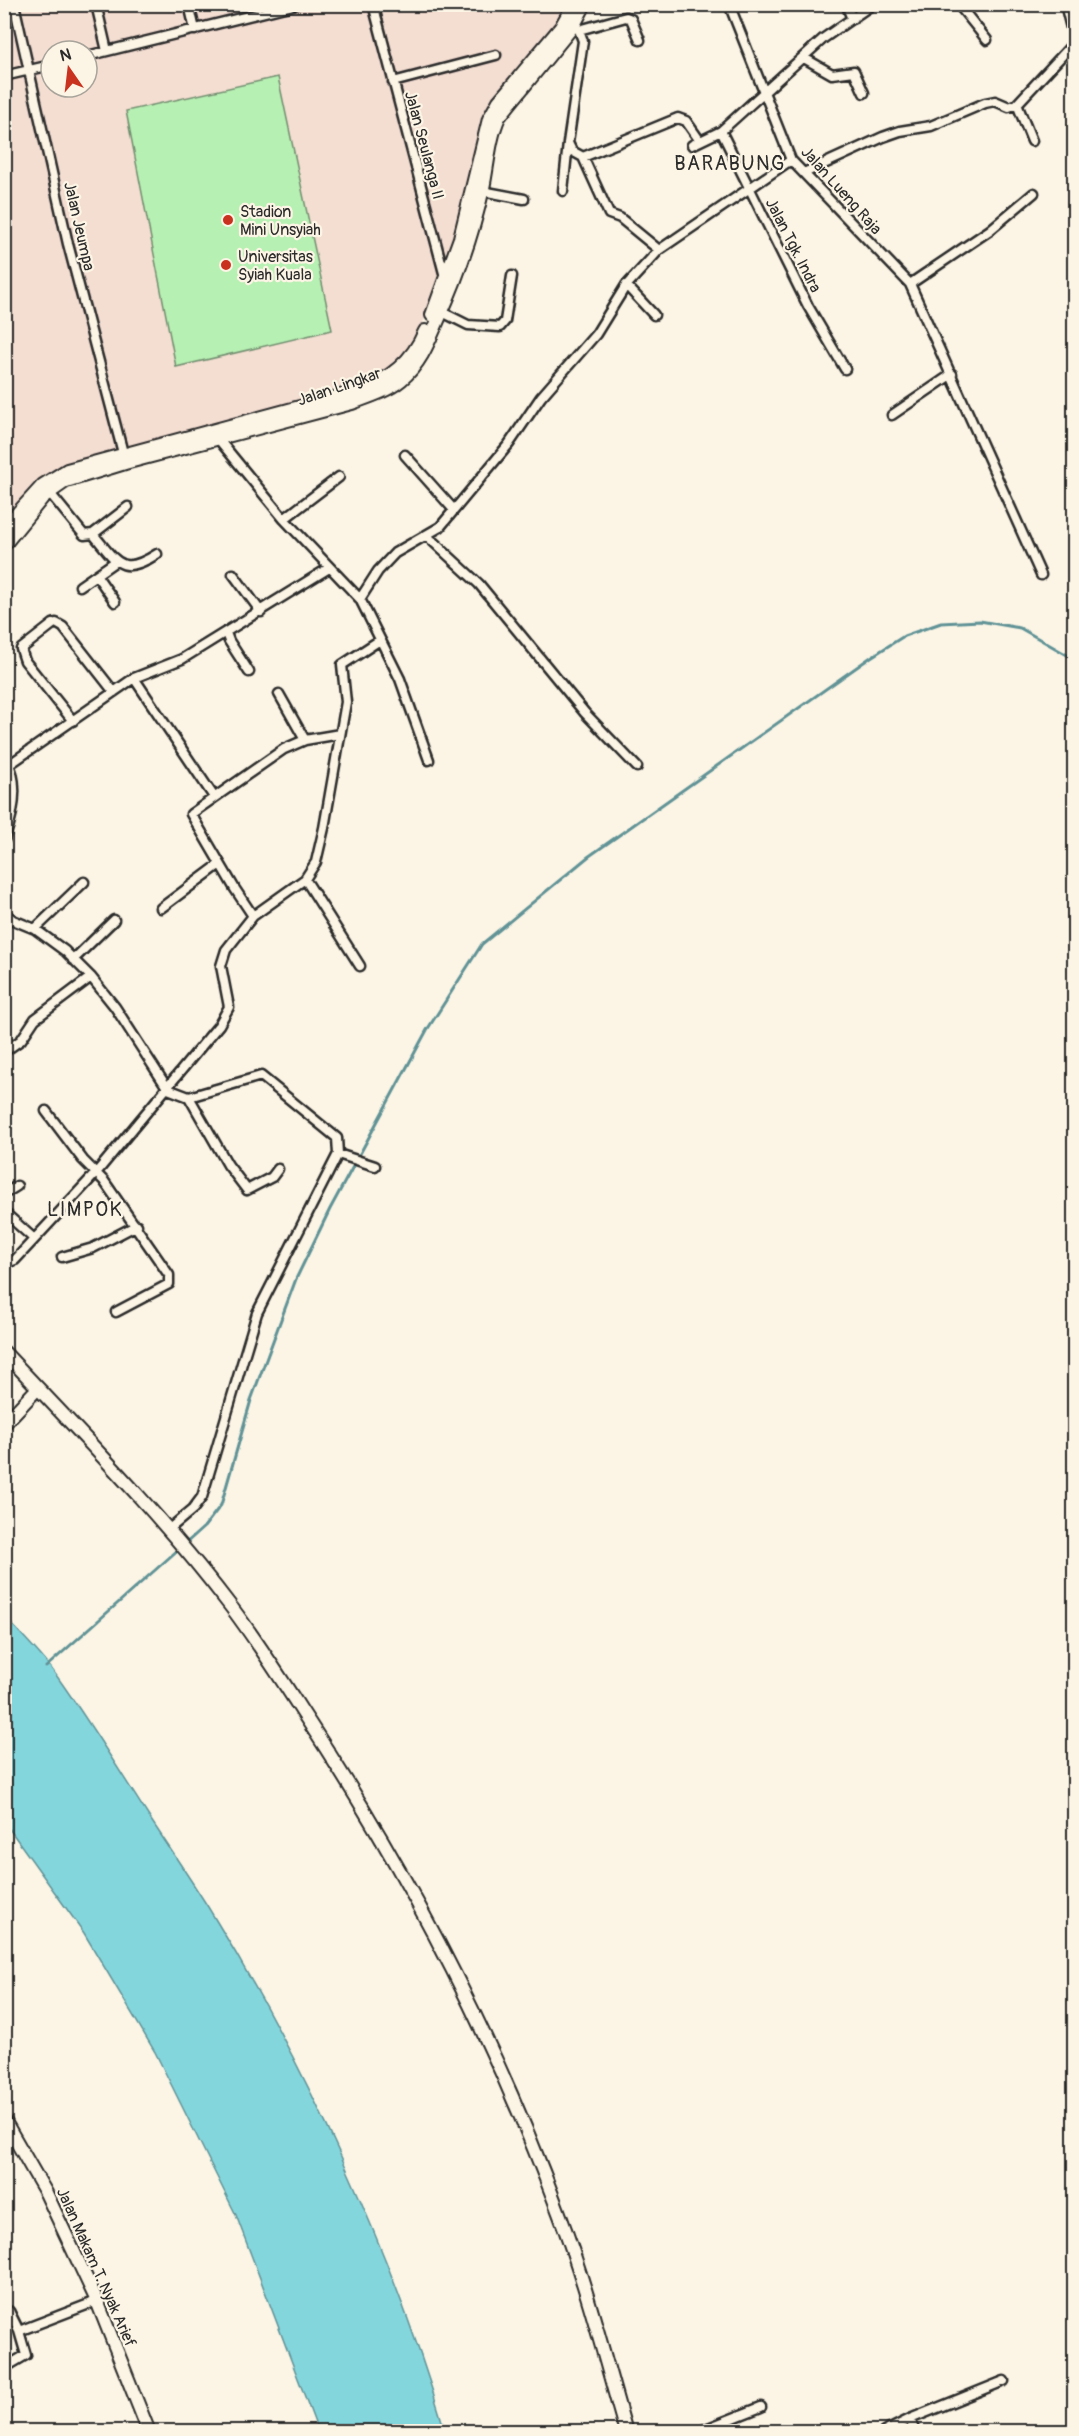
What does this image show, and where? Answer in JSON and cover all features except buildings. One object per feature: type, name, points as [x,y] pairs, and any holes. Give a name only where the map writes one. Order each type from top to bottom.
[{"type":"street","name":"Jalan Jeumpa","points":[[14,4],[68,244],[123,453]]},
{"type":"street","points":[[96,4],[107,51]]},
{"type":"street","points":[[189,4],[195,30]]},
{"type":"street","points":[[99,53],[297,4]]},
{"type":"street","name":"Jalan Seulanga II","points":[[373,4],[451,293]]},
{"type":"street","points":[[563,191],[583,41],[573,25],[574,4]]},
{"type":"street","name":"Jalan Lingkar","points":[[4,545],[49,492],[66,481],[215,435],[352,403],[401,380],[421,358],[451,293],[482,191],[494,133],[500,117],[573,25],[585,4]]},
{"type":"street","name":"Jalan Lueng Raja","points":[[729,4],[791,160],[910,284],[1041,575]]},
{"type":"street","points":[[846,4],[852,19]]},
{"type":"street","points":[[583,157],[678,118],[686,121],[696,143],[721,131],[824,38],[873,4]]},
{"type":"street","points":[[958,4],[987,40]]},
{"type":"street","points":[[804,173],[900,131],[931,126],[985,103],[995,101],[1009,107],[1017,104],[1074,40],[1065,4]]},
{"type":"street","points":[[4,528],[50,479],[79,465],[123,453],[215,435],[359,391],[391,375],[411,357],[423,335],[446,280],[460,238],[489,119],[499,101],[573,25],[626,17],[631,19],[640,40]]},
{"type":"street","points":[[393,82],[496,55]]},
{"type":"street","points":[[804,58],[832,74],[854,71],[864,93]]},
{"type":"street","points":[[4,76],[39,68]]},
{"type":"street","points":[[1017,104],[1032,141]]},
{"type":"street","name":"Jalan Tgk. Indra","points":[[721,131],[808,306],[845,369]]},
{"type":"street","points":[[568,143],[572,150],[583,157],[609,214],[620,218],[659,250]]},
{"type":"street","points":[[360,599],[378,571],[395,553],[440,527],[509,444],[541,397],[597,334],[626,285],[659,250],[791,160]]},
{"type":"street","points":[[482,191],[524,199]]},
{"type":"street","points":[[910,284],[990,230],[1034,193]]},
{"type":"street","points":[[442,312],[468,325],[500,327],[504,321],[512,276]]},
{"type":"street","points":[[626,285],[654,315]]},
{"type":"street","points":[[892,415],[952,374]]},
{"type":"street","points":[[215,435],[284,519],[328,568],[360,599],[400,679],[429,760]]},
{"type":"street","points":[[405,455],[454,510]]},
{"type":"street","points":[[284,519],[339,477]]},
{"type":"street","points":[[49,492],[84,535],[93,534],[128,507]]},
{"type":"street","points":[[93,534],[116,561],[123,564],[137,565],[157,554]]},
{"type":"street","points":[[426,535],[479,584],[585,713],[637,767]]},
{"type":"street","points":[[80,586],[116,561]]},
{"type":"street","points":[[10,764],[134,678],[182,659],[261,612],[328,568]]},
{"type":"street","points":[[233,574],[261,612]]},
{"type":"street","points":[[97,576],[115,602]]},
{"type":"street","points":[[73,721],[20,652],[53,624],[56,623],[63,627],[114,692]]},
{"type":"street","points":[[226,633],[249,672]]},
{"type":"street","points":[[4,1264],[15,1260],[33,1238],[96,1173],[168,1089],[227,1012],[229,1007],[222,959],[232,941],[254,916],[305,879],[314,867],[324,828],[346,702],[342,665],[380,640]]},
{"type":"street","points":[[134,678],[214,797]]},
{"type":"street","points":[[279,694],[304,740]]},
{"type":"street","points":[[254,916],[191,814],[284,749],[304,740],[340,734]]},
{"type":"street","points":[[4,755],[10,764],[15,788],[4,840]]},
{"type":"street","points":[[161,908],[220,864]]},
{"type":"street","points":[[305,879],[360,966]]},
{"type":"street","points":[[35,929],[84,882]]},
{"type":"street","points":[[4,913],[13,920],[35,929],[91,977],[115,1007],[168,1089],[189,1097],[261,1076],[337,1138],[340,1154],[257,1313],[202,1497],[171,1533]]},
{"type":"street","points":[[73,960],[114,920]]},
{"type":"street","points":[[4,1052],[21,1040],[35,1019],[91,977]]},
{"type":"street","points":[[189,1097],[228,1166],[247,1190],[272,1177],[278,1169]]},
{"type":"street","points":[[46,1111],[78,1154],[137,1225],[169,1275],[169,1284],[116,1312]]},
{"type":"street","points":[[340,1154],[375,1166]]},
{"type":"street","points":[[4,1194],[17,1186]]},
{"type":"street","points":[[4,1212],[33,1238]]},
{"type":"street","points":[[62,1257],[93,1248],[137,1225]]},
{"type":"street","points":[[4,1352],[84,1436],[196,1562],[255,1640],[381,1836],[434,1936],[513,2097],[560,2215],[626,2432]]},
{"type":"street","points":[[4,1424],[38,1388]]},
{"type":"street","name":"Jalan Makam T. Nyak Arief","points":[[4,2120],[9,2137],[46,2193],[97,2301],[149,2432]]},
{"type":"street","points":[[19,2331],[97,2301]]},
{"type":"street","points":[[4,2310],[9,2311],[19,2331],[26,2355],[4,2368]]},
{"type":"street","points":[[884,2432],[1004,2381]]},
{"type":"street","points":[[698,2432],[761,2407]]},
{"type":"street","points":[[910,2419],[915,2432]]},
{"type":"shaded area","name":"Universitas Syiah Kuala","points":[[5,5],[568,5],[561,19],[481,121],[454,244],[440,285],[416,338],[394,369],[357,390],[83,463],[5,525]]},
{"type":"green space","name":"Stadion Mini Unsyiah","points":[[278,77],[332,330],[176,367],[126,111]]},
{"type":"water","points":[[4,1616],[51,1668],[89,1723],[208,1907],[279,2030],[312,2095],[373,2229],[424,2364],[445,2431],[318,2431],[236,2215],[155,2052],[84,1933],[5,1823]]},
{"type":"waterway","points":[[185,1544],[204,1527],[221,1505],[251,1400],[296,1279],[330,1209],[427,1030],[482,944],[588,857],[904,636],[941,623],[980,621],[1020,628],[1069,656],[1074,662]]},
{"type":"waterway","points":[[46,1667],[180,1548]]},
{"type":"place","name":"Stadion Mini Unsyiah","points":[[228,220]]},
{"type":"place","name":"Universitas Syiah Kuala","points":[[226,265]]},
{"type":"district","name":"BARABUNG","points":[[730,163]]},
{"type":"district","name":"LIMPOK","points":[[85,1209]]}]
